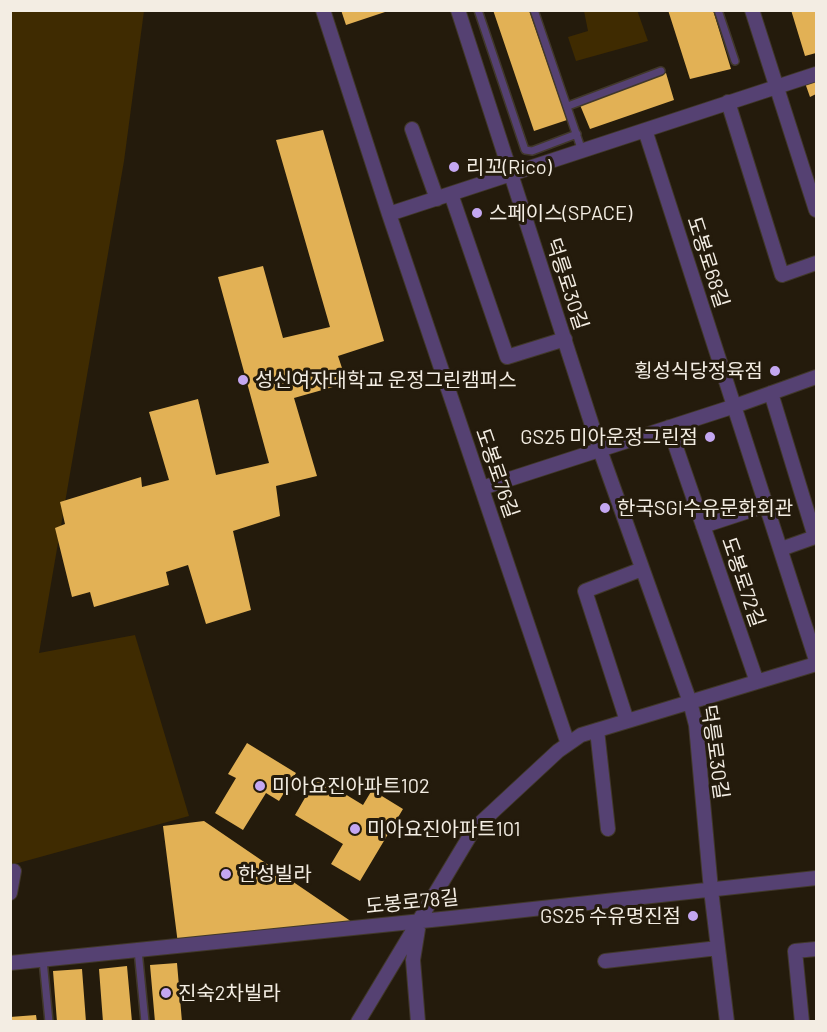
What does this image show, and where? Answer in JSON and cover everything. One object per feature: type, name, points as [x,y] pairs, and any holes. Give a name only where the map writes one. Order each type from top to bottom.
[{"type":"street","name":"도봉로76길","points":[[324,10],[389,214],[568,744]]},
{"type":"street","name":"덕릉로30길","points":[[458,10],[600,450],[690,702],[696,725],[711,890],[727,1022]]},
{"type":"street","points":[[752,10],[816,210]]},
{"type":"street","points":[[389,214],[816,74]]},
{"type":"street","points":[[728,102],[782,275],[816,263]]},
{"type":"street","points":[[412,129],[437,199]]},
{"type":"street","name":"도봉로68길","points":[[645,130],[735,406]]},
{"type":"street","points":[[451,194],[507,357],[564,339]]},
{"type":"street","points":[[482,488],[735,406],[816,377]]},
{"type":"street","points":[[771,393],[815,537],[781,549]]},
{"type":"street","points":[[358,1022],[474,829],[568,744],[581,735],[816,662],[735,406]]},
{"type":"street","name":"도봉로72길","points":[[669,427],[757,682]]},
{"type":"street","points":[[703,526],[767,505]]},
{"type":"street","points":[[627,721],[585,591],[642,569]]},
{"type":"street","points":[[597,730],[608,829]]},
{"type":"street","points":[[10,893],[14,871]]},
{"type":"street","name":"도봉로78길","points":[[10,963],[816,878]]},
{"type":"street","points":[[418,1022],[413,960],[419,921]]},
{"type":"street","points":[[605,961],[718,948]]},
{"type":"street","points":[[802,1022],[795,951],[816,949]]},
{"type":"lane","points":[[478,10],[525,150],[532,151],[577,134]]},
{"type":"lane","points":[[534,10],[582,151]]},
{"type":"lane","points":[[718,10],[735,61]]},
{"type":"lane","points":[[568,106],[661,71]]},
{"type":"lane","points":[[138,950],[146,1022]]},
{"type":"lane","points":[[43,960],[49,1022]]},
{"type":"shaded area","points":[[637,10],[648,41],[576,61],[568,37],[588,31],[584,11]]},
{"type":"shaded area","points":[[11,11],[144,11],[124,161],[39,653],[135,635],[189,816],[11,865]]},
{"type":"building","points":[[341,10],[388,10],[388,11],[346,25]]},
{"type":"building","points":[[493,10],[529,10],[567,120],[534,131]]},
{"type":"building","points":[[668,10],[713,10],[731,69],[690,79]]},
{"type":"building","points":[[791,10],[816,10],[816,53],[805,56]]},
{"type":"building","points":[[666,73],[674,100],[590,129],[580,105]]},
{"type":"building","points":[[816,76],[816,94],[810,97],[804,80]]},
{"type":"building","points":[[323,130],[384,341],[338,356],[347,383],[294,398],[317,476],[276,486],[280,516],[233,531],[251,610],[206,624],[188,565],[166,572],[169,585],[94,607],[90,592],[72,597],[55,528],[65,524],[60,502],[141,477],[142,487],[169,480],[149,412],[198,399],[216,475],[269,463],[218,277],[263,266],[283,338],[330,327],[276,140]]},
{"type":"building","name":"미아요진아파트102","points":[[247,743],[296,773],[279,801],[266,793],[243,830],[215,813],[236,778],[228,774]]},
{"type":"building","name":"미아요진아파트101","points":[[317,777],[363,805],[372,790],[403,809],[360,881],[331,864],[343,844],[295,815]]},
{"type":"building","name":"한성빌라","points":[[204,821],[352,922],[178,944],[163,826]]},
{"type":"building","name":"진숙2차빌라","points":[[177,963],[182,1022],[155,1022],[150,965]]},
{"type":"building","name":"진숙2차빌라","points":[[127,966],[132,1022],[103,1022],[99,969]]},
{"type":"building","points":[[82,969],[86,1022],[57,1022],[53,971]]},
{"type":"building","points":[[36,1015],[37,1022],[11,1022],[10,1017]]},
{"type":"place","name":"리꼬(Rico)","points":[[454,167]]},
{"type":"place","name":"스페이스(SPACE)","points":[[477,213]]},
{"type":"place","name":"횡성식당정육점","points":[[775,371]]},
{"type":"place","name":"성신여자대학교 운정그린캠퍼스","points":[[243,380]]},
{"type":"place","name":"GS25 미아운정그린점","points":[[710,437]]},
{"type":"place","name":"한국SGI수유문화회관","points":[[605,508]]},
{"type":"place","name":"미아요진아파트102","points":[[260,786]]},
{"type":"place","name":"미아요진아파트101","points":[[355,829]]},
{"type":"place","name":"한성빌라","points":[[226,874]]},
{"type":"place","name":"GS25 수유명진점","points":[[693,916]]},
{"type":"place","name":"진숙2차빌라","points":[[166,993]]}]
